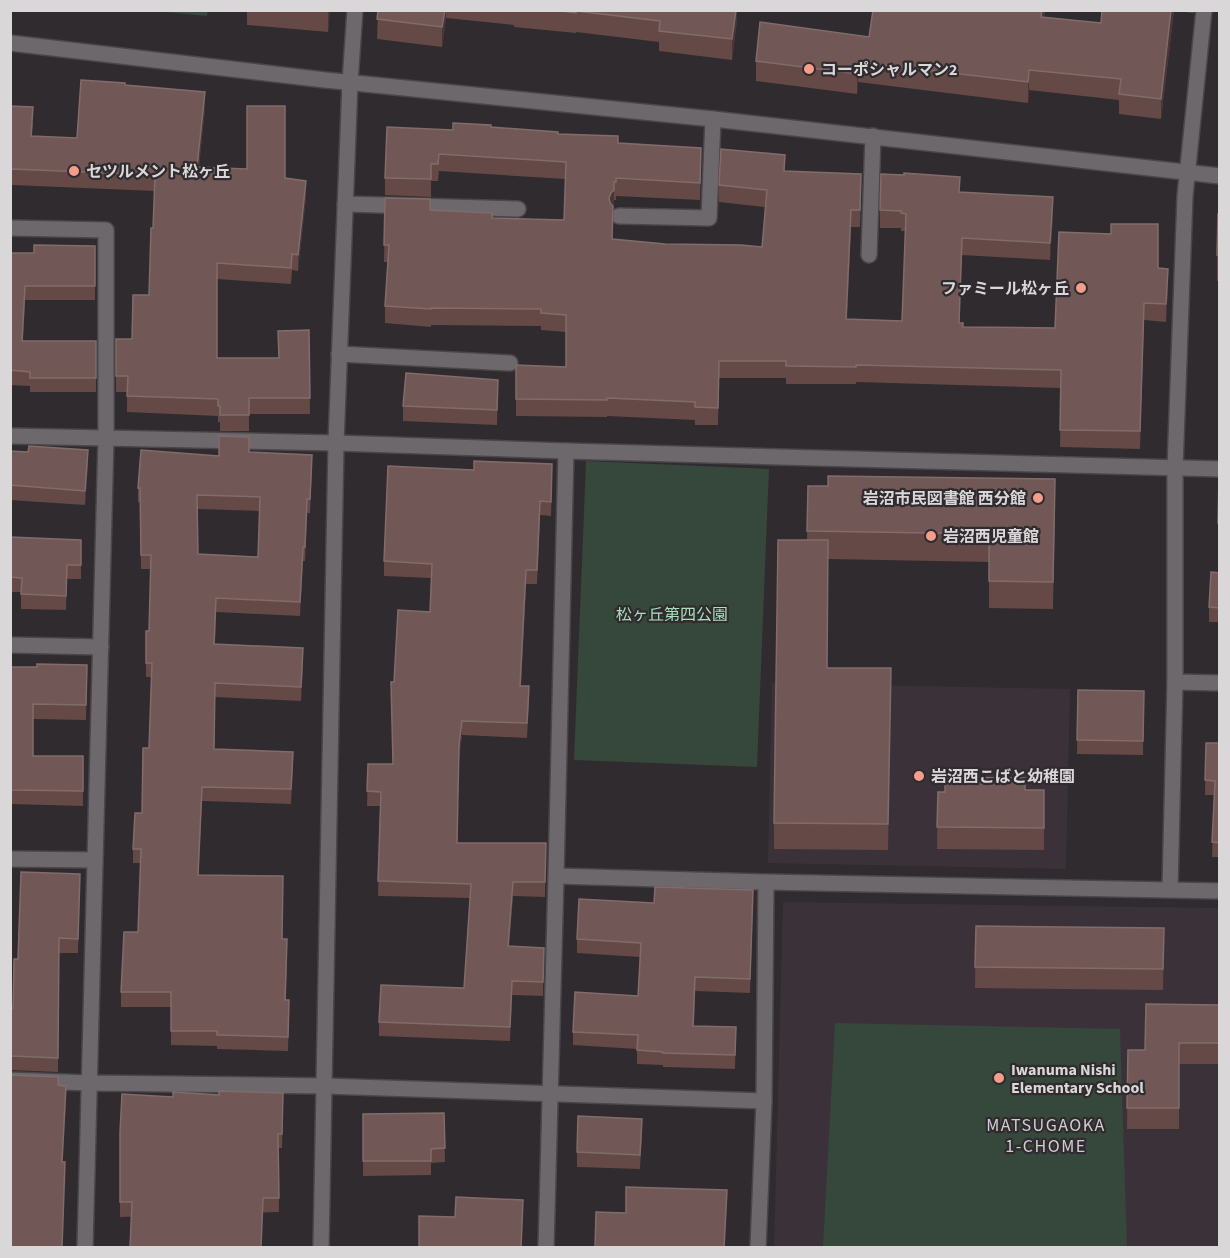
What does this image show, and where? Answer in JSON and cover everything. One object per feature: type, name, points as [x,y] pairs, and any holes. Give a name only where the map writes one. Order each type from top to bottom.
[{"type":"street","points":[[321,1248],[336,443],[350,82],[355,10]]},
{"type":"street","points":[[1170,890],[1175,468],[1186,173],[1204,10]]},
{"type":"street","points":[[10,43],[350,82],[873,136],[1220,176]]},
{"type":"street","points":[[619,216],[709,218],[713,119]]},
{"type":"street","points":[[869,255],[873,136]]},
{"type":"street","points":[[345,204],[518,209]]},
{"type":"street","points":[[10,228],[106,230],[106,438],[85,1248]]},
{"type":"street","points":[[339,354],[510,363]]},
{"type":"street","points":[[10,436],[336,443],[1220,469]]},
{"type":"street","points":[[546,1248],[566,451]]},
{"type":"street","points":[[10,645],[101,647]]},
{"type":"street","points":[[1174,682],[1220,683]]},
{"type":"street","points":[[10,859],[95,860]]},
{"type":"street","points":[[556,876],[1220,891]]},
{"type":"street","points":[[758,1248],[764,1101],[766,882]]},
{"type":"street","points":[[10,1080],[325,1086],[764,1101]]},
{"type":"shaded area","name":"岩沼西こばと幼稚園","points":[[772,683],[1070,689],[1066,869],[768,863]]},
{"type":"shaded area","name":"Iwanuma Nishi Elementary School","points":[[783,902],[1219,908],[1219,1247],[774,1248]]},
{"type":"green space","points":[[208,10],[207,16],[155,11]]},
{"type":"green space","name":"松ヶ丘第四公園","points":[[586,461],[769,469],[757,767],[574,760]]},
{"type":"green space","points":[[835,1023],[1120,1029],[1127,1247],[823,1247]]},
{"type":"building","points":[[378,10],[445,10],[442,27],[377,19]]},
{"type":"building","points":[[553,10],[736,10],[732,39],[659,31],[660,21]]},
{"type":"building","points":[[873,10],[1042,10],[1041,17],[1101,23],[1102,10],[1171,10],[1161,99],[1119,94],[1121,79],[1029,70],[1028,82],[858,62],[857,74],[756,61],[760,22],[869,37]]},
{"type":"building","points":[[81,80],[205,92],[197,167],[247,169],[247,106],[285,106],[285,178],[306,181],[298,255],[292,254],[291,268],[217,263],[217,358],[279,358],[278,331],[309,330],[310,398],[249,398],[249,415],[220,415],[218,399],[127,396],[128,376],[116,376],[116,339],[132,339],[133,295],[149,295],[155,175],[12,169],[10,171],[10,106],[33,107],[31,136],[77,138]]},
{"type":"building","points":[[453,123],[558,132],[558,134],[618,136],[618,143],[701,148],[700,183],[616,178],[614,190],[609,198],[613,206],[612,239],[665,244],[762,247],[767,190],[719,185],[721,149],[785,155],[784,171],[861,174],[860,210],[851,210],[846,319],[902,321],[906,214],[901,211],[880,210],[881,174],[904,175],[904,173],[960,177],[959,192],[1053,197],[1050,243],[962,238],[959,323],[963,323],[963,327],[1055,328],[1059,232],[1111,234],[1111,224],[1158,224],[1158,268],[1168,269],[1166,304],[1144,303],[1140,431],[1060,430],[1061,370],[856,365],[856,367],[786,366],[786,361],[719,361],[718,408],[695,407],[695,402],[607,398],[607,400],[516,399],[516,365],[566,367],[566,315],[541,313],[541,309],[431,309],[385,306],[389,245],[384,245],[385,198],[430,199],[430,210],[492,213],[492,218],[564,220],[566,162],[439,154],[438,164],[431,164],[431,179],[385,178],[387,127],[453,130]]},
{"type":"building","points":[[1218,214],[1220,214],[1220,356],[1219,255],[1217,255]]},
{"type":"building","points":[[34,245],[95,246],[95,286],[25,286],[22,341],[96,341],[96,378],[30,378],[30,372],[10,370],[10,253],[34,253]]},
{"type":"building","points":[[406,373],[498,380],[497,410],[403,406]]},
{"type":"building","points":[[219,436],[249,437],[249,452],[312,455],[300,602],[216,598],[214,644],[303,648],[301,687],[215,683],[214,749],[293,752],[291,789],[202,787],[198,875],[283,876],[282,939],[287,939],[285,1000],[289,1000],[288,1037],[217,1035],[217,1031],[171,1031],[171,992],[121,992],[124,932],[138,932],[141,849],[133,849],[135,813],[142,813],[143,748],[149,748],[152,663],[146,663],[146,631],[149,631],[151,555],[141,555],[140,488],[138,488],[141,450],[219,456]],"holes":[[[197,495],[260,497],[258,557],[198,554]]]},
{"type":"building","points":[[29,446],[88,450],[85,491],[10,485],[10,451],[28,452]]},
{"type":"building","points":[[474,461],[552,464],[551,502],[540,501],[537,570],[526,570],[520,686],[529,686],[527,723],[462,721],[459,745],[457,843],[546,843],[545,882],[513,882],[508,946],[544,948],[543,982],[512,981],[510,1027],[379,1022],[381,985],[464,988],[471,884],[378,881],[381,792],[367,791],[368,764],[393,764],[391,682],[394,682],[398,610],[430,612],[432,564],[384,561],[388,466],[474,470]]},
{"type":"building","points":[[828,476],[1055,479],[1053,582],[989,581],[989,534],[807,531],[808,486],[828,486]]},
{"type":"building","points":[[1219,476],[1220,523],[1218,523]]},
{"type":"building","points":[[10,537],[81,540],[81,565],[67,565],[66,596],[21,594],[22,578],[10,577]]},
{"type":"building","points":[[778,540],[828,540],[827,668],[891,668],[888,824],[774,823]]},
{"type":"building","points":[[1211,572],[1220,573],[1220,608],[1209,607]]},
{"type":"building","points":[[37,664],[87,665],[86,705],[33,704],[33,756],[83,756],[83,791],[10,790],[10,667],[37,667]]},
{"type":"building","points":[[1078,690],[1144,691],[1143,741],[1077,740]]},
{"type":"building","points":[[1206,743],[1220,743],[1220,843],[1212,842],[1215,781],[1205,780]]},
{"type":"building","points":[[945,777],[1025,778],[1025,790],[1044,790],[1044,828],[937,827],[938,792],[945,792]]},
{"type":"building","points":[[21,872],[80,874],[78,939],[59,938],[58,1058],[11,1056],[11,1008],[13,1008],[14,959],[18,959]]},
{"type":"building","points":[[655,887],[753,890],[750,979],[695,977],[693,1026],[736,1027],[735,1055],[637,1050],[638,1035],[573,1032],[575,992],[638,996],[641,943],[577,939],[579,899],[654,903]]},
{"type":"building","points":[[976,926],[1164,928],[1163,969],[975,967]]},
{"type":"building","points":[[1146,1004],[1220,1005],[1220,1043],[1179,1043],[1179,1108],[1127,1108],[1128,1050],[1145,1050]]},
{"type":"building","points":[[10,1075],[58,1077],[58,1085],[66,1086],[62,1162],[65,1162],[62,1248],[10,1248]]},
{"type":"building","points":[[219,1091],[283,1093],[282,1134],[278,1134],[279,1198],[263,1198],[261,1248],[130,1248],[132,1202],[120,1202],[122,1094],[173,1097],[173,1092],[219,1095]]},
{"type":"building","points":[[444,1113],[445,1148],[431,1149],[431,1161],[363,1161],[363,1114]]},
{"type":"building","points":[[578,1116],[642,1119],[640,1155],[577,1152]]},
{"type":"building","points":[[626,1187],[727,1190],[724,1248],[595,1248],[596,1212],[626,1213]]},
{"type":"building","points":[[456,1197],[523,1200],[521,1248],[419,1248],[419,1216],[455,1217]]},
{"type":"place","name":"コーポシャルマン2","points":[[809,69]]},
{"type":"place","name":"セツルメント松ヶ丘","points":[[74,171]]},
{"type":"place","name":"ファミール松ヶ丘","points":[[1081,288]]},
{"type":"place","name":"岩沼市民図書館 西分館","points":[[1038,498]]},
{"type":"place","name":"岩沼西児童館","points":[[931,536]]},
{"type":"place","name":"岩沼西こばと幼稚園","points":[[919,776]]},
{"type":"place","name":"Iwanuma Nishi Elementary School","points":[[999,1078]]},
{"type":"district","name":"MATSUGAOKA 1-CHOME","points":[[1046,1135]]}]
